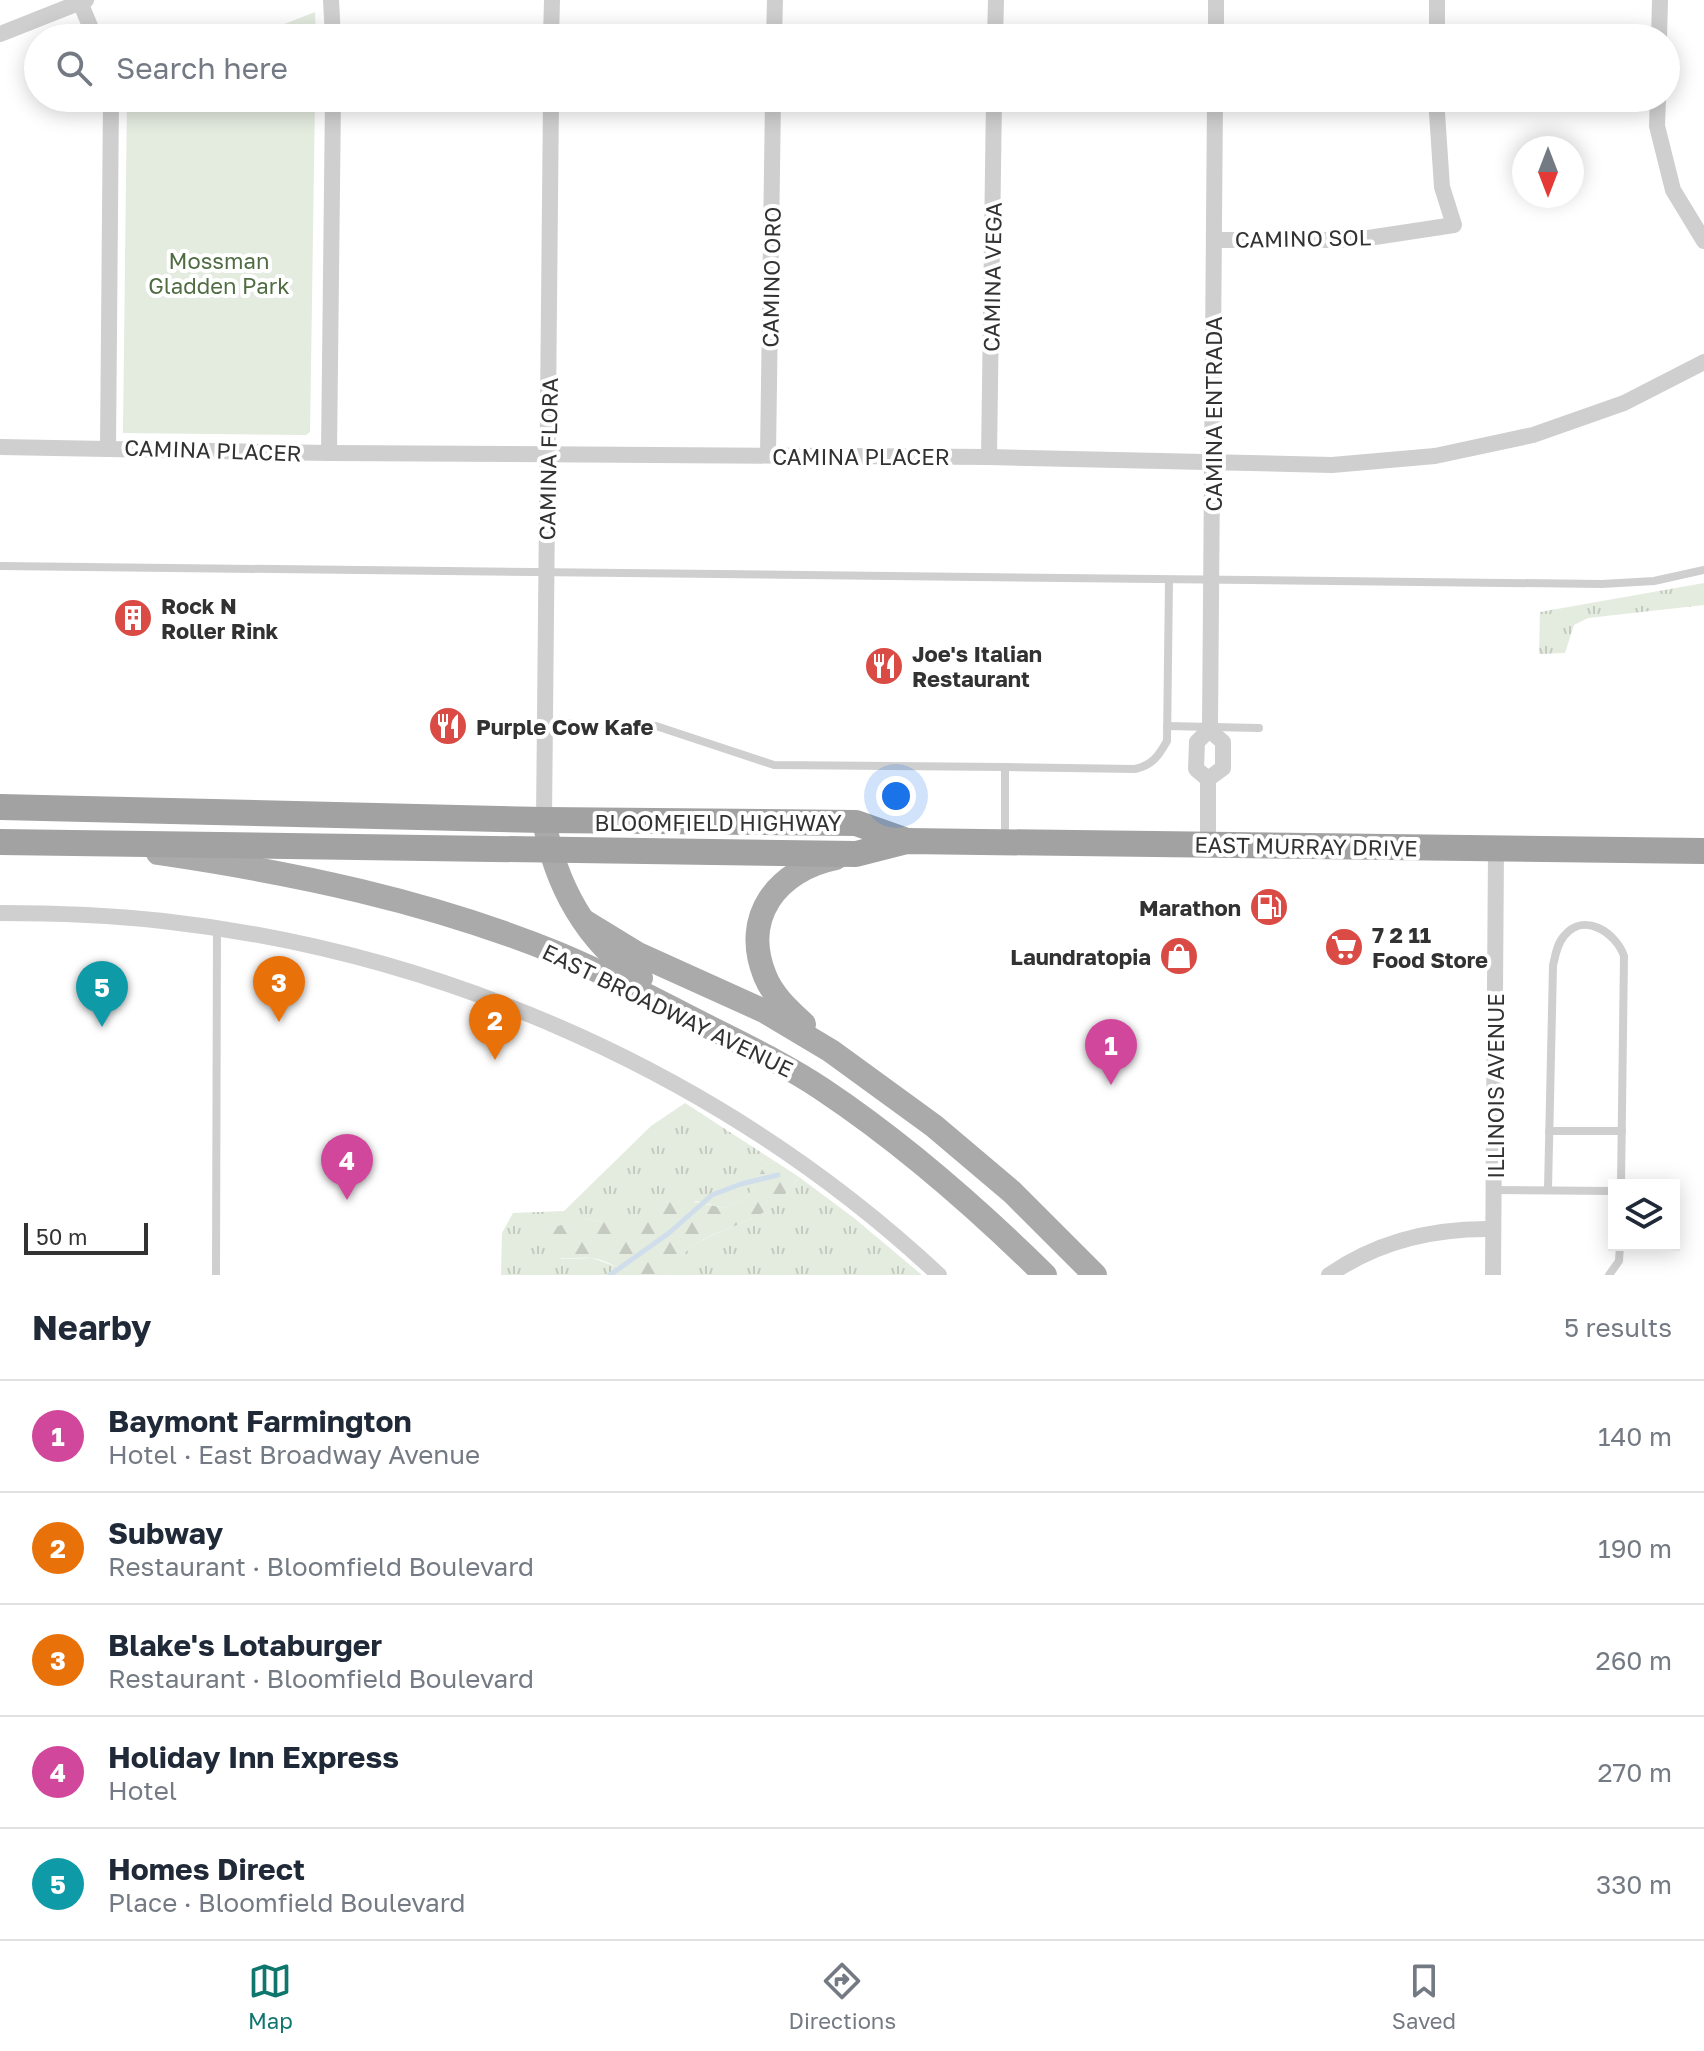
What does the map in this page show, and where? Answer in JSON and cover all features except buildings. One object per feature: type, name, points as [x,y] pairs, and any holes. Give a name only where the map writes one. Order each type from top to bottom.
[{"type":"highway","name":"BLOOMFIELD HIGHWAY","points":[[0,807],[544,820],[856,823],[907,841]]},
{"type":"highway","name":"BLOOMFIELD HIGHWAY","points":[[0,842],[856,854],[907,841]]},
{"type":"highway","name":"EAST MURRAY DRIVE","points":[[907,841],[1704,851]]},
{"type":"main road","name":"EAST BROADWAY AVENUE","points":[[544,820],[554,867],[584,921],[638,954],[764,1011],[831,1051],[934,1126],[1001,1182],[1095,1275]]},
{"type":"main road","name":"EAST BROADWAY AVENUE","points":[[88,844],[208,860],[326,882],[477,923],[602,972],[793,1070],[847,1106],[938,1176],[1045,1275]]},
{"type":"main road","points":[[831,1051],[772,990],[760,958],[758,934],[765,908],[782,882],[814,863],[856,854]]},
{"type":"main road","points":[[584,921],[600,944],[624,967],[793,1070]]},
{"type":"street","points":[[331,0],[332,24]]},
{"type":"street","points":[[551,24],[552,0]]},
{"type":"street","points":[[774,24],[775,0]]},
{"type":"street","points":[[995,24],[996,0]]},
{"type":"street","points":[[1216,0],[1216,24]]},
{"type":"street","points":[[1437,0],[1437,24]]},
{"type":"street","points":[[1659,24],[1660,0]]},
{"type":"street","points":[[25,24],[83,1],[90,24]]},
{"type":"street","points":[[0,34],[24,24]]},
{"type":"street","points":[[108,448],[111,112]]},
{"type":"street","points":[[329,453],[333,112]]},
{"type":"street","name":"CAMINA FLORA","points":[[544,820],[551,112]]},
{"type":"street","name":"CAMINO ORO","points":[[768,455],[773,112]]},
{"type":"street","name":"CAMINA VEGA","points":[[989,457],[994,112]]},
{"type":"street","name":"CAMINA ENTRADA","points":[[1208,779],[1196,769],[1197,742],[1210,729],[1215,112]]},
{"type":"street","name":"CAMINO SOL","points":[[1214,240],[1355,240],[1454,225],[1442,187],[1437,112]]},
{"type":"street","points":[[1658,112],[1657,126],[1673,190],[1704,241]]},
{"type":"street","name":"CAMINA PLACER","points":[[0,447],[329,453],[989,457],[1332,465],[1435,456],[1533,435],[1624,403],[1704,362]]},
{"type":"street","name":"CAMINA ENTRADA","points":[[1208,779],[1223,768],[1223,742],[1210,729]]},
{"type":"street","name":"CAMINA ENTRADA","points":[[1208,779],[1208,845]]},
{"type":"street","name":"ILLINOIS AVENUE","points":[[1493,1275],[1496,849]]},
{"type":"street","points":[[0,913],[130,918],[217,928],[284,940],[418,974],[509,1006],[592,1042],[697,1097],[787,1153],[854,1201],[939,1275]]},
{"type":"street","points":[[1329,1275],[1358,1257],[1422,1234],[1493,1229]]},
{"type":"lane","points":[[0,566],[1602,584],[1654,581],[1704,570]]},
{"type":"lane","points":[[544,723],[656,726],[774,765],[1135,769],[1148,766],[1159,756],[1167,741],[1169,580]]},
{"type":"lane","points":[[1167,726],[1259,728]]},
{"type":"lane","points":[[1004,843],[1005,767]]},
{"type":"lane","points":[[1548,1189],[1553,966],[1557,948],[1565,934],[1578,926],[1594,926],[1608,931],[1619,943],[1624,956],[1621,1179]]},
{"type":"lane","points":[[216,1275],[217,928]]},
{"type":"lane","points":[[1549,1131],[1622,1131]]},
{"type":"lane","points":[[1495,1190],[1608,1191]]},
{"type":"lane","points":[[1609,1275],[1619,1261],[1620,1251]]},
{"type":"green space","points":[[315,12],[315,24],[285,24]]},
{"type":"green space","name":"Mossman Gladden Park","points":[[127,112],[315,112],[310,432],[306,435],[123,433]]},
{"type":"green space","points":[[1704,583],[1704,605],[1588,618],[1574,625],[1565,653],[1539,654],[1540,612]]},
{"type":"green space","points":[[685,1103],[776,1162],[765,1164],[747,1198],[724,1208],[696,1201],[629,1222],[581,1218],[561,1259],[592,1258],[632,1272],[501,1275],[502,1233],[513,1213],[564,1211],[651,1126]]},
{"type":"green space","points":[[776,1162],[799,1177],[783,1196],[750,1220],[699,1242],[688,1250],[668,1275],[600,1275],[629,1271],[592,1258],[556,1258],[546,1250],[550,1229],[581,1218],[629,1222],[678,1198],[724,1208],[747,1198],[765,1164]]},
{"type":"green space","points":[[799,1177],[922,1275],[668,1275],[691,1248],[766,1210]]},
{"type":"waterway","points":[[610,1275],[669,1233],[712,1195],[778,1175]]},
{"type":"place","name":"Rock N Roller Rink","points":[[133,618]]},
{"type":"place","name":"Joe's Italian Restaurant","points":[[884,666]]},
{"type":"place","name":"Purple Cow Kafe","points":[[448,726]]},
{"type":"place","name":"Marathon","points":[[1269,907]]},
{"type":"place","name":"7 2 11 Food Store","points":[[1344,947]]},
{"type":"place","name":"Laundratopia","points":[[1179,956]]},
{"type":"place","name":"Blake's Lotaburger","points":[[279,1022]]},
{"type":"place","name":"Homes Direct","points":[[102,1027]]},
{"type":"place","name":"Subway","points":[[495,1060]]},
{"type":"place","name":"Baymont Farmington","points":[[1111,1085]]},
{"type":"place","name":"Holiday Inn Express","points":[[347,1200]]}]
